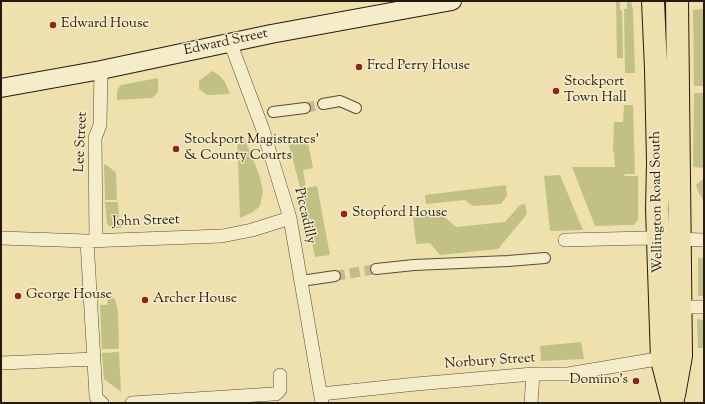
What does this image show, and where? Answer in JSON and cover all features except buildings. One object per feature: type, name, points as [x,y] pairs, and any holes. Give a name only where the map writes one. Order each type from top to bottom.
[{"type":"highway","name":"Wellington Road South","points":[[653,1],[657,84],[657,238],[681,356],[673,403]]},
{"type":"highway","name":"Wellington Road South","points":[[673,403],[662,360],[680,239],[677,1]]},
{"type":"main road","name":"Edward Street","points":[[1,88],[101,70],[230,42],[452,1]]},
{"type":"street","name":"Piccadilly","points":[[230,42],[263,130],[290,218],[322,399]]},
{"type":"street","name":"Lee Street","points":[[101,70],[100,125],[95,138],[92,240],[96,396],[101,402]]},
{"type":"street","points":[[323,104],[340,101],[356,108]]},
{"type":"street","points":[[273,112],[305,108]]},
{"type":"street","name":"John Street","points":[[1,238],[92,240],[231,235],[290,218]]},
{"type":"street","points":[[565,240],[657,238],[704,240]]},
{"type":"street","points":[[376,269],[414,265],[545,258]]},
{"type":"street","points":[[301,280],[335,276]]},
{"type":"street","points":[[670,307],[704,307]]},
{"type":"street","points":[[1,363],[94,359]]},
{"type":"street","name":"Norbury Street","points":[[322,399],[416,384],[533,374],[568,374],[651,360],[662,360]]},
{"type":"street","points":[[531,403],[533,374]]},
{"type":"street","points":[[132,403],[276,394],[280,390],[280,375]]},
{"type":"green space","points":[[616,1],[620,1],[620,10],[622,11],[623,58],[617,58]]},
{"type":"green space","points":[[631,1],[633,10],[635,73],[625,73],[624,9],[627,9],[627,2]]},
{"type":"green space","points":[[704,9],[704,86],[694,86],[693,10]]},
{"type":"green space","points":[[212,71],[219,75],[225,82],[230,94],[207,95],[199,89],[199,81]]},
{"type":"green space","points":[[158,78],[158,92],[152,98],[117,100],[117,90],[121,85]]},
{"type":"green space","points":[[694,93],[704,93],[704,168],[693,167]]},
{"type":"green space","points":[[624,105],[633,105],[635,174],[625,174],[624,176],[638,176],[638,219],[634,225],[595,226],[572,167],[615,167],[613,152],[614,122],[623,122]]},
{"type":"green space","points":[[237,137],[244,137],[259,174],[263,191],[260,206],[253,212],[240,218]]},
{"type":"green space","points":[[307,138],[313,168],[303,170],[306,188],[317,186],[330,255],[315,257],[303,198],[288,142]]},
{"type":"green space","points":[[104,164],[116,173],[117,200],[105,200]]},
{"type":"green space","points":[[560,175],[583,230],[550,231],[544,176]]},
{"type":"green space","points":[[704,178],[704,202],[696,185]]},
{"type":"green space","points":[[506,185],[507,196],[501,204],[473,206],[465,200],[426,204],[425,195]]},
{"type":"green space","points":[[105,202],[118,202],[119,221],[122,222],[122,228],[112,228],[107,223]]},
{"type":"green space","points":[[525,204],[527,214],[498,249],[440,255],[430,243],[416,244],[413,216],[440,213],[456,227],[505,222],[520,205]]},
{"type":"green space","points":[[698,258],[704,258],[704,296],[698,296]]},
{"type":"green space","points":[[112,296],[115,300],[118,311],[119,349],[102,349],[100,305],[107,305],[108,297]]},
{"type":"green space","points":[[697,319],[704,320],[704,348],[698,348]]},
{"type":"green space","points":[[581,342],[584,359],[541,361],[540,346]]},
{"type":"green space","points":[[119,352],[121,392],[104,379],[102,353]]},
{"type":"tunnel","points":[[305,108],[323,104]]},
{"type":"tunnel","points":[[335,276],[376,269]]},
{"type":"place","name":"Edward House","points":[[53,25]]},
{"type":"place","name":"Fred Perry House","points":[[359,67]]},
{"type":"place","name":"Stockport Town Hall","points":[[556,91]]},
{"type":"place","name":"Stockport Magistrates' & County Courts","points":[[176,149]]},
{"type":"place","name":"Stopford House","points":[[344,214]]},
{"type":"place","name":"George House","points":[[18,296]]},
{"type":"place","name":"Archer House","points":[[145,300]]},
{"type":"place","name":"Domino's","points":[[636,381]]}]
